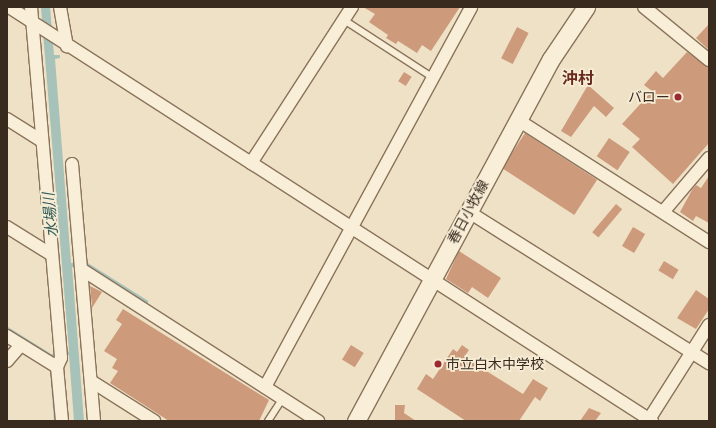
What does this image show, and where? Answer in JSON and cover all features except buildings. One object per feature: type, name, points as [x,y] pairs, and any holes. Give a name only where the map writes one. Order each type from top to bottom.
[{"type":"main road","name":"春日小牧線","points":[[356,421],[551,59],[586,7]]},
{"type":"street","points":[[9,7],[650,420],[709,325]]},
{"type":"street","points":[[31,7],[35,24],[42,141],[61,358],[57,367],[62,421]]},
{"type":"street","points":[[60,7],[66,45]]},
{"type":"street","points":[[250,163],[352,7]]},
{"type":"street","points":[[266,387],[471,7]]},
{"type":"street","points":[[644,7],[709,60]]},
{"type":"street","points":[[7,119],[42,141]]},
{"type":"street","points":[[518,120],[709,242]]},
{"type":"street","points":[[663,212],[709,158]]},
{"type":"street","points":[[72,164],[94,421]]},
{"type":"street","points":[[469,212],[709,363]]},
{"type":"street","points":[[7,227],[52,256]]},
{"type":"street","points":[[81,269],[318,421]]},
{"type":"street","points":[[7,336],[57,367]]},
{"type":"street","points":[[7,361],[21,345]]},
{"type":"street","points":[[91,381],[154,421]]},
{"type":"lane","points":[[344,20],[432,78]]},
{"type":"lane","points":[[268,421],[283,398]]},
{"type":"water","points":[[37,7],[50,7],[54,55],[60,55],[60,58],[55,59],[71,263],[75,263],[75,267],[72,267],[84,421],[74,421],[69,355],[66,355],[69,351],[41,8]]},
{"type":"waterway","points":[[87,264],[146,301]]},
{"type":"waterway","points":[[7,328],[50,355],[55,355]]},
{"type":"waterway","points":[[51,371],[55,421]]},
{"type":"place","name":"バロー","points":[[678,97]]},
{"type":"place","name":"市立白木中学校","points":[[438,364]]},
{"type":"district","name":"沖村","points":[[578,79]]},
{"type":"water label","name":"水場川","points":[[51,215]]}]
